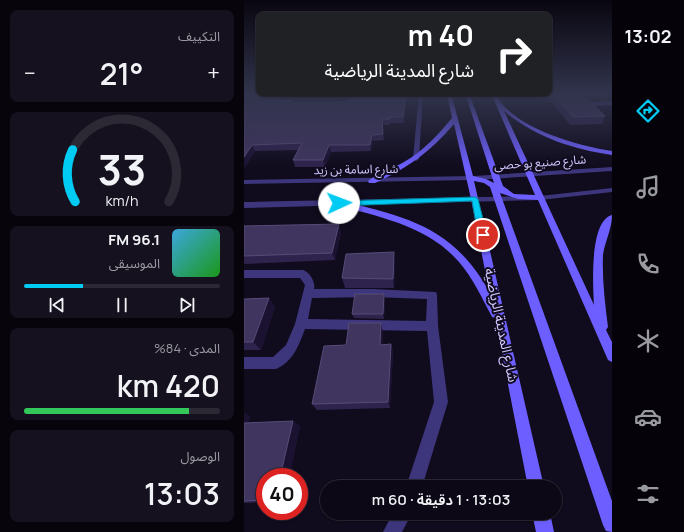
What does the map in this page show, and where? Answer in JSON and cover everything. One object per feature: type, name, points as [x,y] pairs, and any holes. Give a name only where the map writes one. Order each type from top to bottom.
[{"type":"main road","points":[[475,118],[499,187],[506,193],[518,197],[540,198]]},
{"type":"main road","points":[[504,118],[529,176],[612,356]]},
{"type":"main road","points":[[516,118],[541,134],[573,145],[612,153]]},
{"type":"main road","points":[[372,181],[401,168],[416,159],[431,146],[455,119]]},
{"type":"main road","name":"شارع المدينة الرياضية","points":[[455,119],[475,199],[535,480]]},
{"type":"main road","points":[[469,178],[481,179],[490,183],[495,189],[612,526]]},
{"type":"main road","points":[[339,203],[402,221],[442,240],[464,261],[482,288],[502,325]]},
{"type":"main road","points":[[602,333],[599,270],[600,250],[605,228],[612,218]]},
{"type":"main road","points":[[542,520],[545,532]]},
{"type":"street","points":[[416,159],[419,118]]},
{"type":"street","name":"شارع صنيع بو حصى","points":[[469,178],[529,176],[612,169]]},
{"type":"street","name":"شارع اسامة بن زيد","points":[[244,182],[372,181],[469,178]]},
{"type":"street","points":[[244,205],[540,198],[612,190]]},
{"type":"street","points":[[244,274],[303,274],[310,285],[301,324],[291,349],[276,363],[244,363]]},
{"type":"street","points":[[308,294],[432,294],[432,326],[440,402],[416,480]]},
{"type":"street","points":[[301,324],[432,326]]},
{"type":"street","points":[[392,532],[399,520]]},
{"type":"building","points":[[244,118],[390,118],[382,119],[383,134],[372,135],[370,145],[329,145],[323,160],[293,160],[302,143],[252,145],[244,157]]},
{"type":"building","points":[[339,224],[332,253],[244,256],[244,226]]},
{"type":"building","points":[[394,252],[393,279],[342,278],[346,254]]},
{"type":"building","points":[[355,294],[384,294],[383,314],[352,314]]},
{"type":"building","points":[[269,298],[253,342],[244,342],[244,299]]},
{"type":"building","points":[[349,323],[381,323],[380,345],[391,344],[388,402],[312,404],[324,346],[346,345]]},
{"type":"building","points":[[293,421],[282,468],[256,468],[256,500],[244,501],[244,423]]},
{"type":"route","points":[[339,203],[475,199],[483,235]]}]
